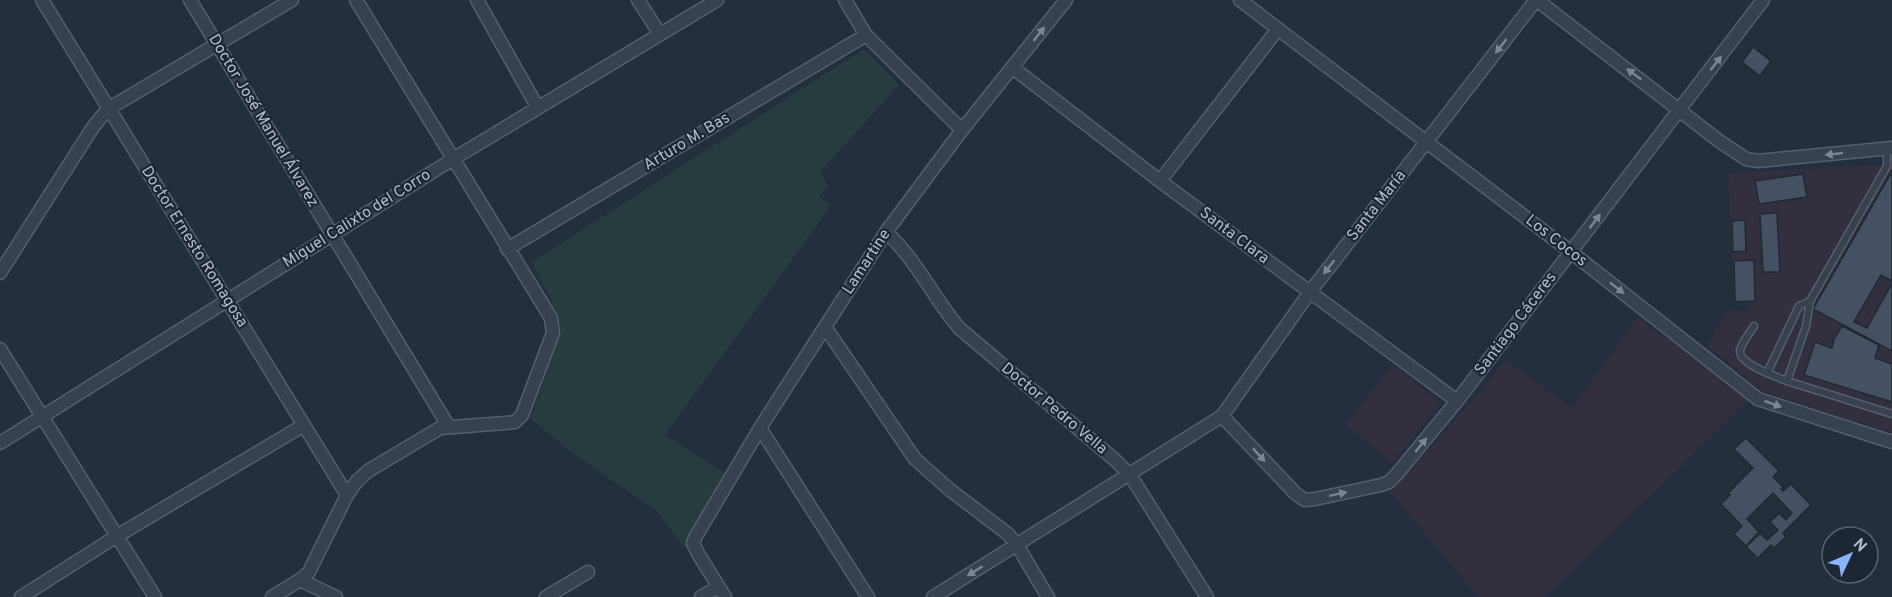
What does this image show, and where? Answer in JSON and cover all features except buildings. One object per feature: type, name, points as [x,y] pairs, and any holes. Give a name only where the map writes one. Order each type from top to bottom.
[{"type":"street","name":"Doctor Ernesto Romagosa","points":[[42,0],[347,495]]},
{"type":"street","name":"Doctor José Manuel Álvarez","points":[[190,0],[449,426]]},
{"type":"street","points":[[0,273],[93,127],[108,109],[292,0]]},
{"type":"street","points":[[272,597],[300,580],[315,563],[347,495],[368,471],[430,432],[449,426],[515,422],[522,415],[553,333],[551,318],[356,0]]},
{"type":"street","points":[[477,0],[538,108]]},
{"type":"street","points":[[638,0],[660,34]]},
{"type":"street","name":"Miguel Calixto del Corro","points":[[0,443],[453,159],[717,0]]},
{"type":"street","points":[[845,0],[866,35],[962,130]]},
{"type":"street","name":"Lamartine","points":[[722,592],[693,543],[760,428],[886,232],[962,130],[1066,0]]},
{"type":"street","name":"Los Cocos","points":[[1240,0],[1571,252],[1758,399],[1892,442]]},
{"type":"street","points":[[1537,0],[1746,159],[1758,161],[1889,148]]},
{"type":"street","name":"Santa María","points":[[1222,416],[1310,292],[1537,0]]},
{"type":"street","name":"Santiago Cáceres","points":[[1222,416],[1296,494],[1305,500],[1389,482],[1457,401],[1763,0]]},
{"type":"street","points":[[1160,181],[1278,29]]},
{"type":"street","name":"Arturo M. Bas","points":[[507,249],[866,35]]},
{"type":"street","name":"Santa Clara","points":[[1013,68],[1160,181],[1457,401]]},
{"type":"street","name":"Doctor Pedro Vella","points":[[886,232],[900,245],[959,328],[1116,460],[1130,475],[1207,597]]},
{"type":"street","points":[[825,327],[915,459],[950,490],[1008,534],[1048,597]]},
{"type":"street","points":[[0,349],[155,597]]},
{"type":"street","points":[[933,597],[1222,416]]},
{"type":"street","points":[[21,597],[117,536],[304,425]]},
{"type":"street","points":[[760,428],[868,597]]},
{"type":"street","points":[[546,597],[588,572]]},
{"type":"street","points":[[300,580],[336,597]]},
{"type":"street","points":[[701,597],[722,592]]},
{"type":"lane","points":[[1787,381],[1806,326],[1810,301],[1889,167],[1889,148]]},
{"type":"lane","points":[[1767,373],[1798,306],[1810,301]]},
{"type":"lane","points":[[1754,326],[1740,350],[1741,356],[1748,363],[1787,381],[1892,414]]},
{"type":"shaded area","points":[[1892,164],[1892,433],[1762,391],[1707,346],[1728,310],[1748,311],[1749,304],[1734,303],[1728,173]]},
{"type":"shaded area","points":[[1637,317],[1750,399],[1546,597],[1478,597],[1390,492],[1506,360],[1572,408]]},
{"type":"shaded area","points":[[1393,365],[1441,403],[1392,463],[1345,424]]},
{"type":"green space","points":[[864,49],[899,85],[821,171],[828,186],[819,197],[831,206],[665,435],[728,475],[684,548],[657,511],[575,455],[531,419],[561,331],[558,314],[532,262]]}]
